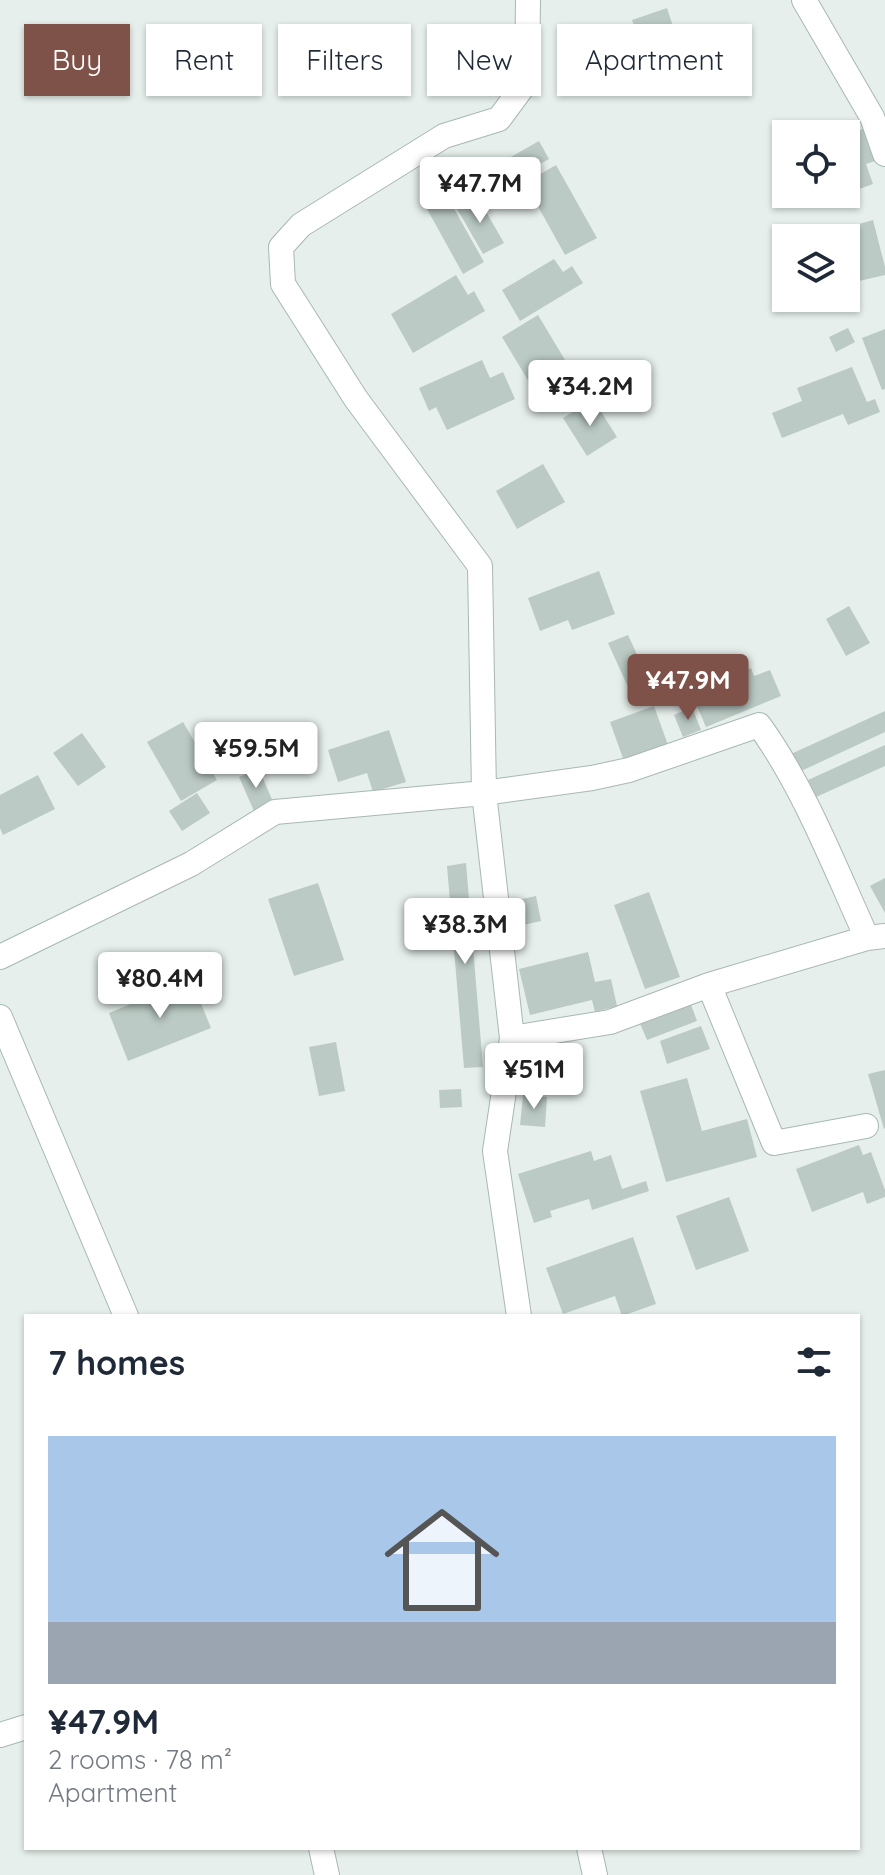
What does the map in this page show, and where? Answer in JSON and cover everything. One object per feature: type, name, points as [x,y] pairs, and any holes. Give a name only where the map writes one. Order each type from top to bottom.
[{"type":"street","points":[[519,1314],[495,1151],[512,1038],[484,793],[480,566],[356,399],[283,284],[281,247],[301,225],[444,136],[499,119],[527,81],[528,0]]},
{"type":"street","points":[[804,0],[872,117],[885,154]]},
{"type":"street","points":[[0,957],[191,864],[275,812],[484,793],[592,778],[629,770],[759,725],[880,938],[709,985],[610,1022],[512,1038]]},
{"type":"street","points":[[709,985],[774,1143],[866,1126]]},
{"type":"street","points":[[0,1017],[125,1314]]},
{"type":"street","points":[[0,1735],[24,1728]]},
{"type":"street","points":[[321,1850],[327,1875]]},
{"type":"street","points":[[589,1850],[595,1875]]},
{"type":"building","points":[[667,8],[672,24],[633,24],[632,20]]},
{"type":"building","points":[[863,129],[875,161],[866,164],[873,184],[860,189],[860,130]]},
{"type":"building","points":[[539,141],[549,159],[519,176],[509,158]]},
{"type":"building","points":[[556,165],[597,238],[565,255],[525,183]]},
{"type":"building","points":[[477,196],[504,243],[483,254],[456,207]]},
{"type":"building","points":[[448,198],[484,262],[463,274],[427,209]]},
{"type":"building","points":[[873,220],[885,275],[860,281],[859,224]]},
{"type":"building","points":[[554,259],[563,272],[572,266],[583,283],[520,321],[502,290]]},
{"type":"building","points":[[456,275],[468,295],[474,291],[485,311],[413,353],[391,314]]},
{"type":"building","points":[[538,315],[568,365],[532,387],[502,337]]},
{"type":"building","points":[[848,328],[855,342],[836,352],[829,337]]},
{"type":"building","points":[[885,329],[885,389],[882,390],[862,338]]},
{"type":"building","points":[[482,360],[490,378],[503,372],[515,399],[447,430],[436,407],[429,411],[419,388]]},
{"type":"building","points":[[852,367],[867,402],[875,399],[880,412],[848,425],[843,414],[782,438],[772,413],[802,401],[797,388]]},
{"type":"building","points":[[593,399],[617,437],[587,456],[563,418]]},
{"type":"building","points":[[543,464],[565,502],[517,529],[496,491]]},
{"type":"building","points":[[599,571],[615,614],[572,630],[568,620],[540,631],[528,598]]},
{"type":"building","points":[[849,606],[870,643],[846,656],[826,619]]},
{"type":"building","points":[[628,635],[648,678],[628,687],[608,643]]},
{"type":"building","points":[[751,668],[754,676],[770,670],[781,696],[706,727],[691,692]]},
{"type":"building","points":[[654,706],[668,745],[624,761],[610,722]]},
{"type":"building","points":[[692,707],[701,730],[683,737],[674,715]]},
{"type":"building","points":[[885,711],[885,732],[799,772],[791,754]]},
{"type":"building","points":[[183,722],[217,780],[181,801],[147,742]]},
{"type":"building","points":[[389,730],[406,782],[373,792],[367,773],[338,782],[328,750]]},
{"type":"building","points":[[82,733],[106,767],[78,786],[53,753]]},
{"type":"building","points":[[885,745],[885,766],[816,797],[808,780]]},
{"type":"building","points":[[259,769],[273,802],[254,811],[239,777]]},
{"type":"building","points":[[38,775],[55,809],[3,835],[0,828],[0,795]]},
{"type":"building","points":[[197,793],[210,813],[182,831],[169,811]]},
{"type":"building","points":[[466,863],[483,1067],[464,1068],[447,866]]},
{"type":"building","points":[[885,878],[885,913],[870,886]]},
{"type":"building","points":[[318,883],[344,960],[294,976],[268,899]]},
{"type":"building","points":[[649,892],[680,977],[645,989],[614,905]]},
{"type":"building","points":[[536,896],[541,921],[514,927],[509,902]]},
{"type":"building","points":[[588,952],[595,982],[611,979],[617,1006],[595,1012],[592,1000],[530,1015],[519,969]]},
{"type":"building","points":[[191,979],[211,1028],[128,1061],[109,1013]]},
{"type":"building","points":[[690,1002],[697,1021],[647,1040],[639,1021]]},
{"type":"building","points":[[701,1026],[710,1049],[667,1064],[660,1041]]},
{"type":"building","points":[[336,1042],[345,1091],[319,1096],[309,1047]]},
{"type":"building","points":[[885,1070],[885,1128],[884,1129],[868,1074]]},
{"type":"building","points":[[687,1078],[702,1131],[747,1119],[757,1157],[666,1182],[640,1091]]},
{"type":"building","points":[[461,1089],[462,1107],[440,1108],[439,1090]]},
{"type":"building","points":[[523,1095],[547,1097],[545,1127],[520,1125]]},
{"type":"building","points":[[859,1145],[863,1155],[871,1152],[885,1197],[867,1204],[863,1192],[812,1212],[796,1169]]},
{"type":"building","points":[[591,1151],[594,1161],[611,1155],[622,1189],[646,1181],[649,1191],[592,1210],[589,1199],[550,1211],[552,1217],[534,1223],[518,1174]]},
{"type":"building","points":[[729,1197],[749,1251],[696,1270],[676,1216]]},
{"type":"building","points":[[633,1237],[656,1304],[621,1314],[615,1296],[563,1314],[546,1268]]}]
